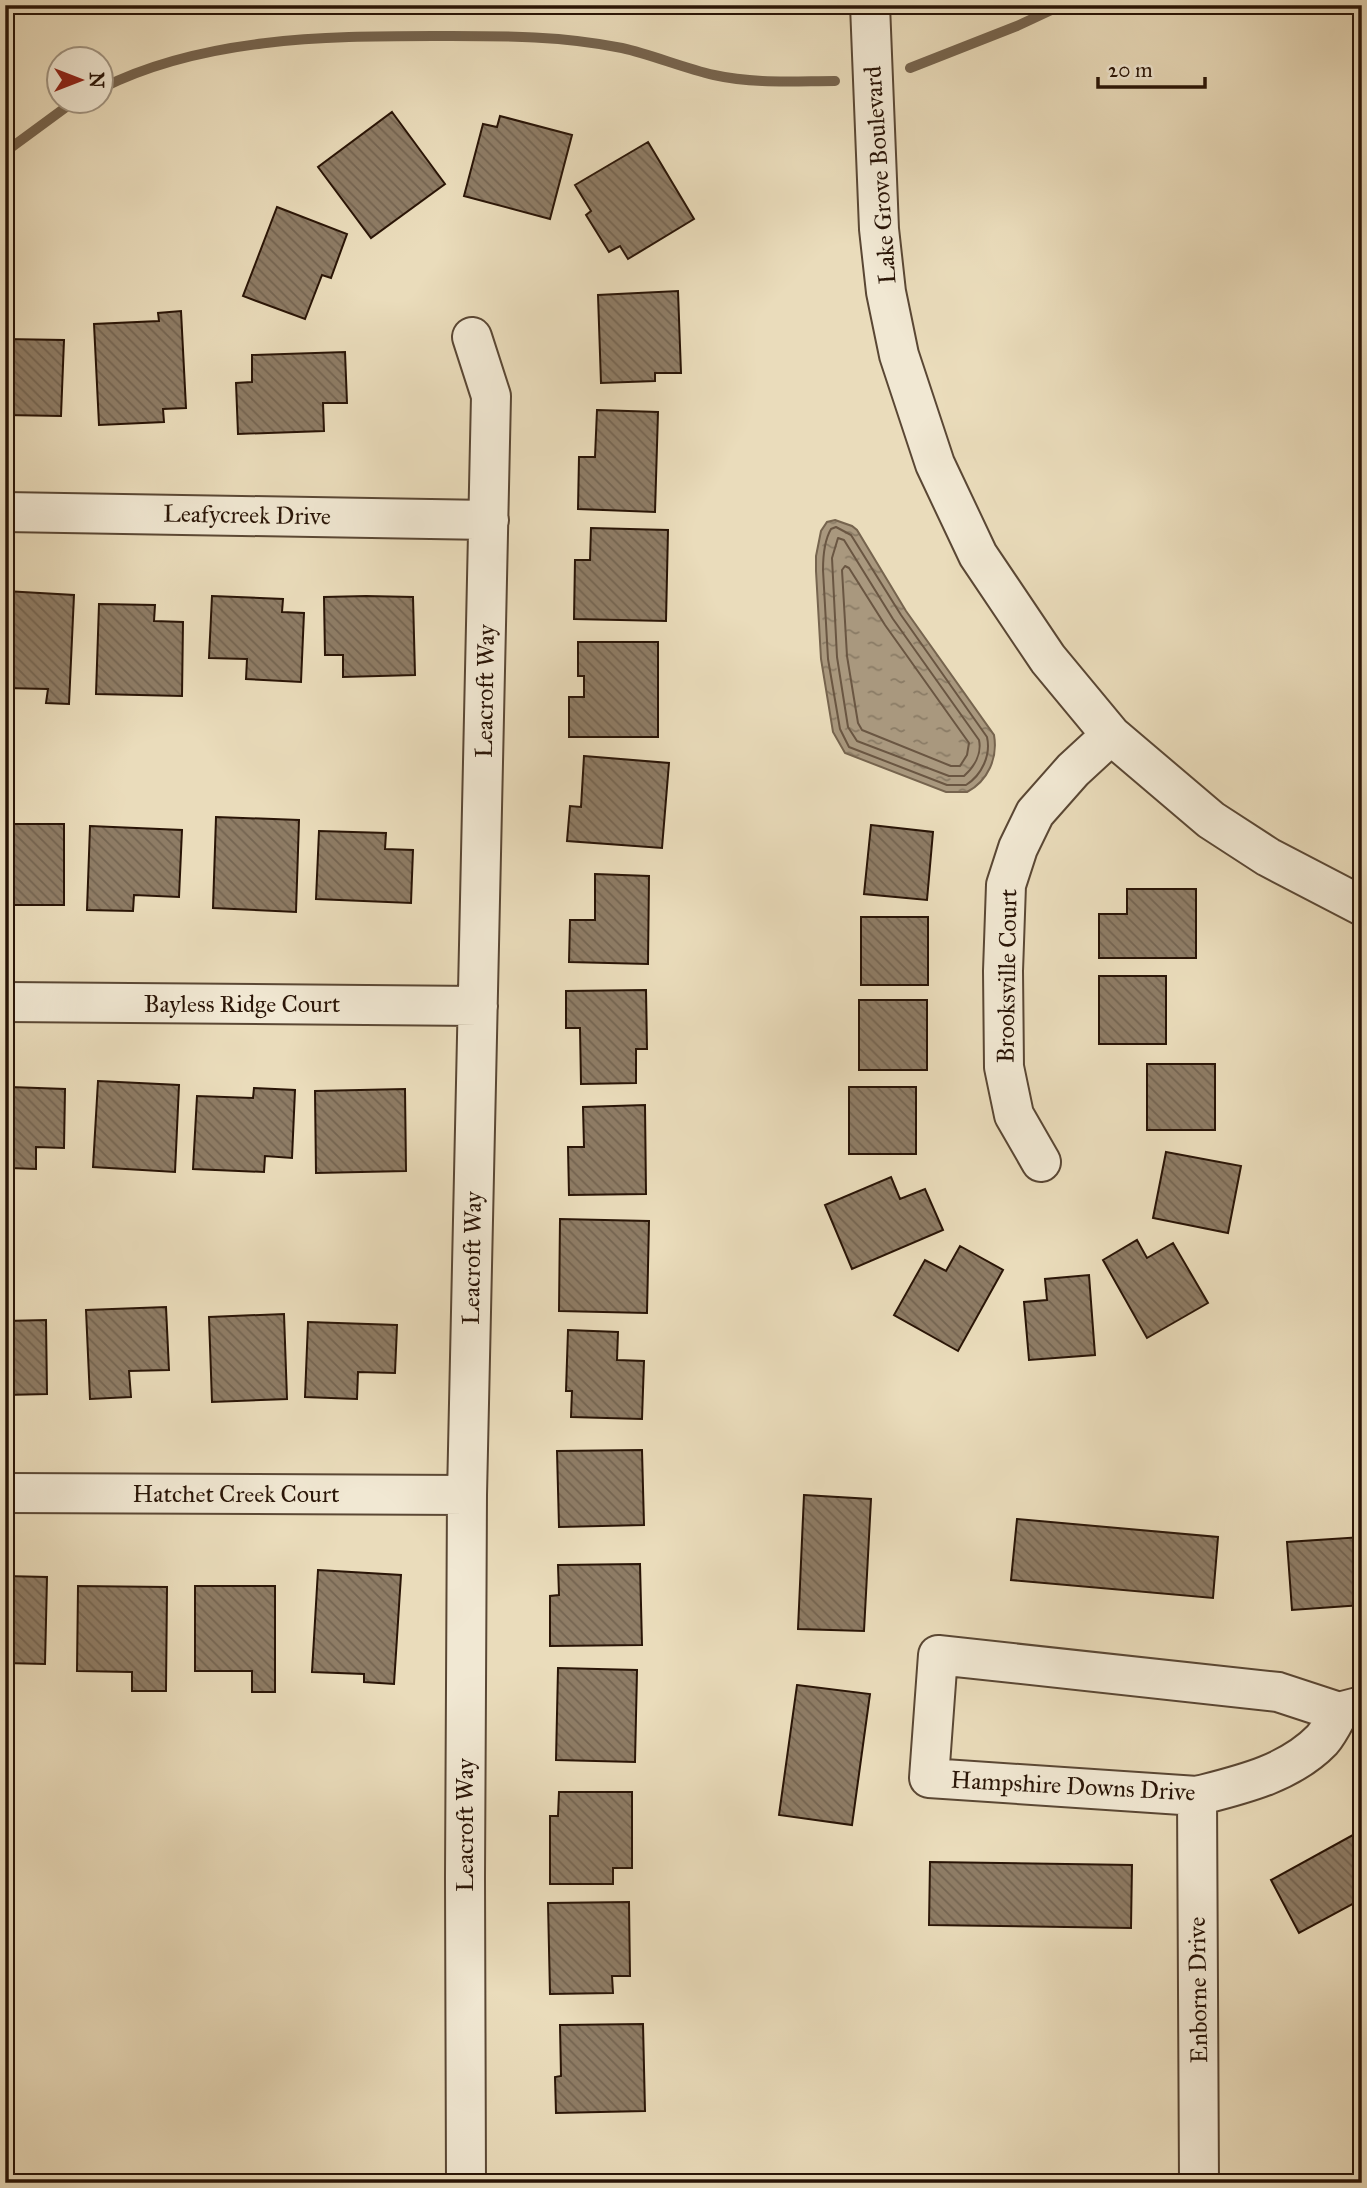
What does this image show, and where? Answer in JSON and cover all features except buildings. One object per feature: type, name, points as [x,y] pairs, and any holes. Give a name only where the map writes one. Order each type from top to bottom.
[{"type":"street","name":"Lake Grove Boulevard","points":[[870,5],[879,229],[886,292],[899,355],[935,464],[978,555],[1048,659],[1111,735],[1211,820],[1268,857],[1362,906]]},
{"type":"street","name":"Leacroft Way","points":[[466,2183],[467,1495],[491,396],[472,337]]},
{"type":"street","name":"Leafycreek Drive","points":[[5,512],[489,520]]},
{"type":"street","name":"Brooksville Court","points":[[1041,1162],[1014,1115],[1004,1067],[1006,885],[1018,848],[1035,813],[1073,770],[1111,735]]},
{"type":"street","name":"Bayless Ridge Court","points":[[5,1002],[478,1006]]},
{"type":"street","name":"Hatchet Creek Court","points":[[5,1493],[467,1495]]},
{"type":"street","name":"Hampshire Downs Drive","points":[[938,1655],[1279,1692],[1350,1709],[1302,1758],[1269,1774],[1197,1796],[929,1778],[938,1655]]},
{"type":"street","name":"Enborne Drive","points":[[1197,1796],[1199,2183]]},
{"type":"water","points":[[835,520],[857,530],[906,611],[994,735],[990,768],[981,782],[967,792],[946,792],[845,753],[833,732],[821,659],[816,556],[821,531],[827,522]]},
{"type":"waterway","points":[[910,68],[1017,26],[1062,5]]},
{"type":"waterway","points":[[116,82],[180,59],[264,43],[391,36],[552,38],[622,48],[729,78],[835,81]]},
{"type":"waterway","points":[[5,152],[54,116]]}]
